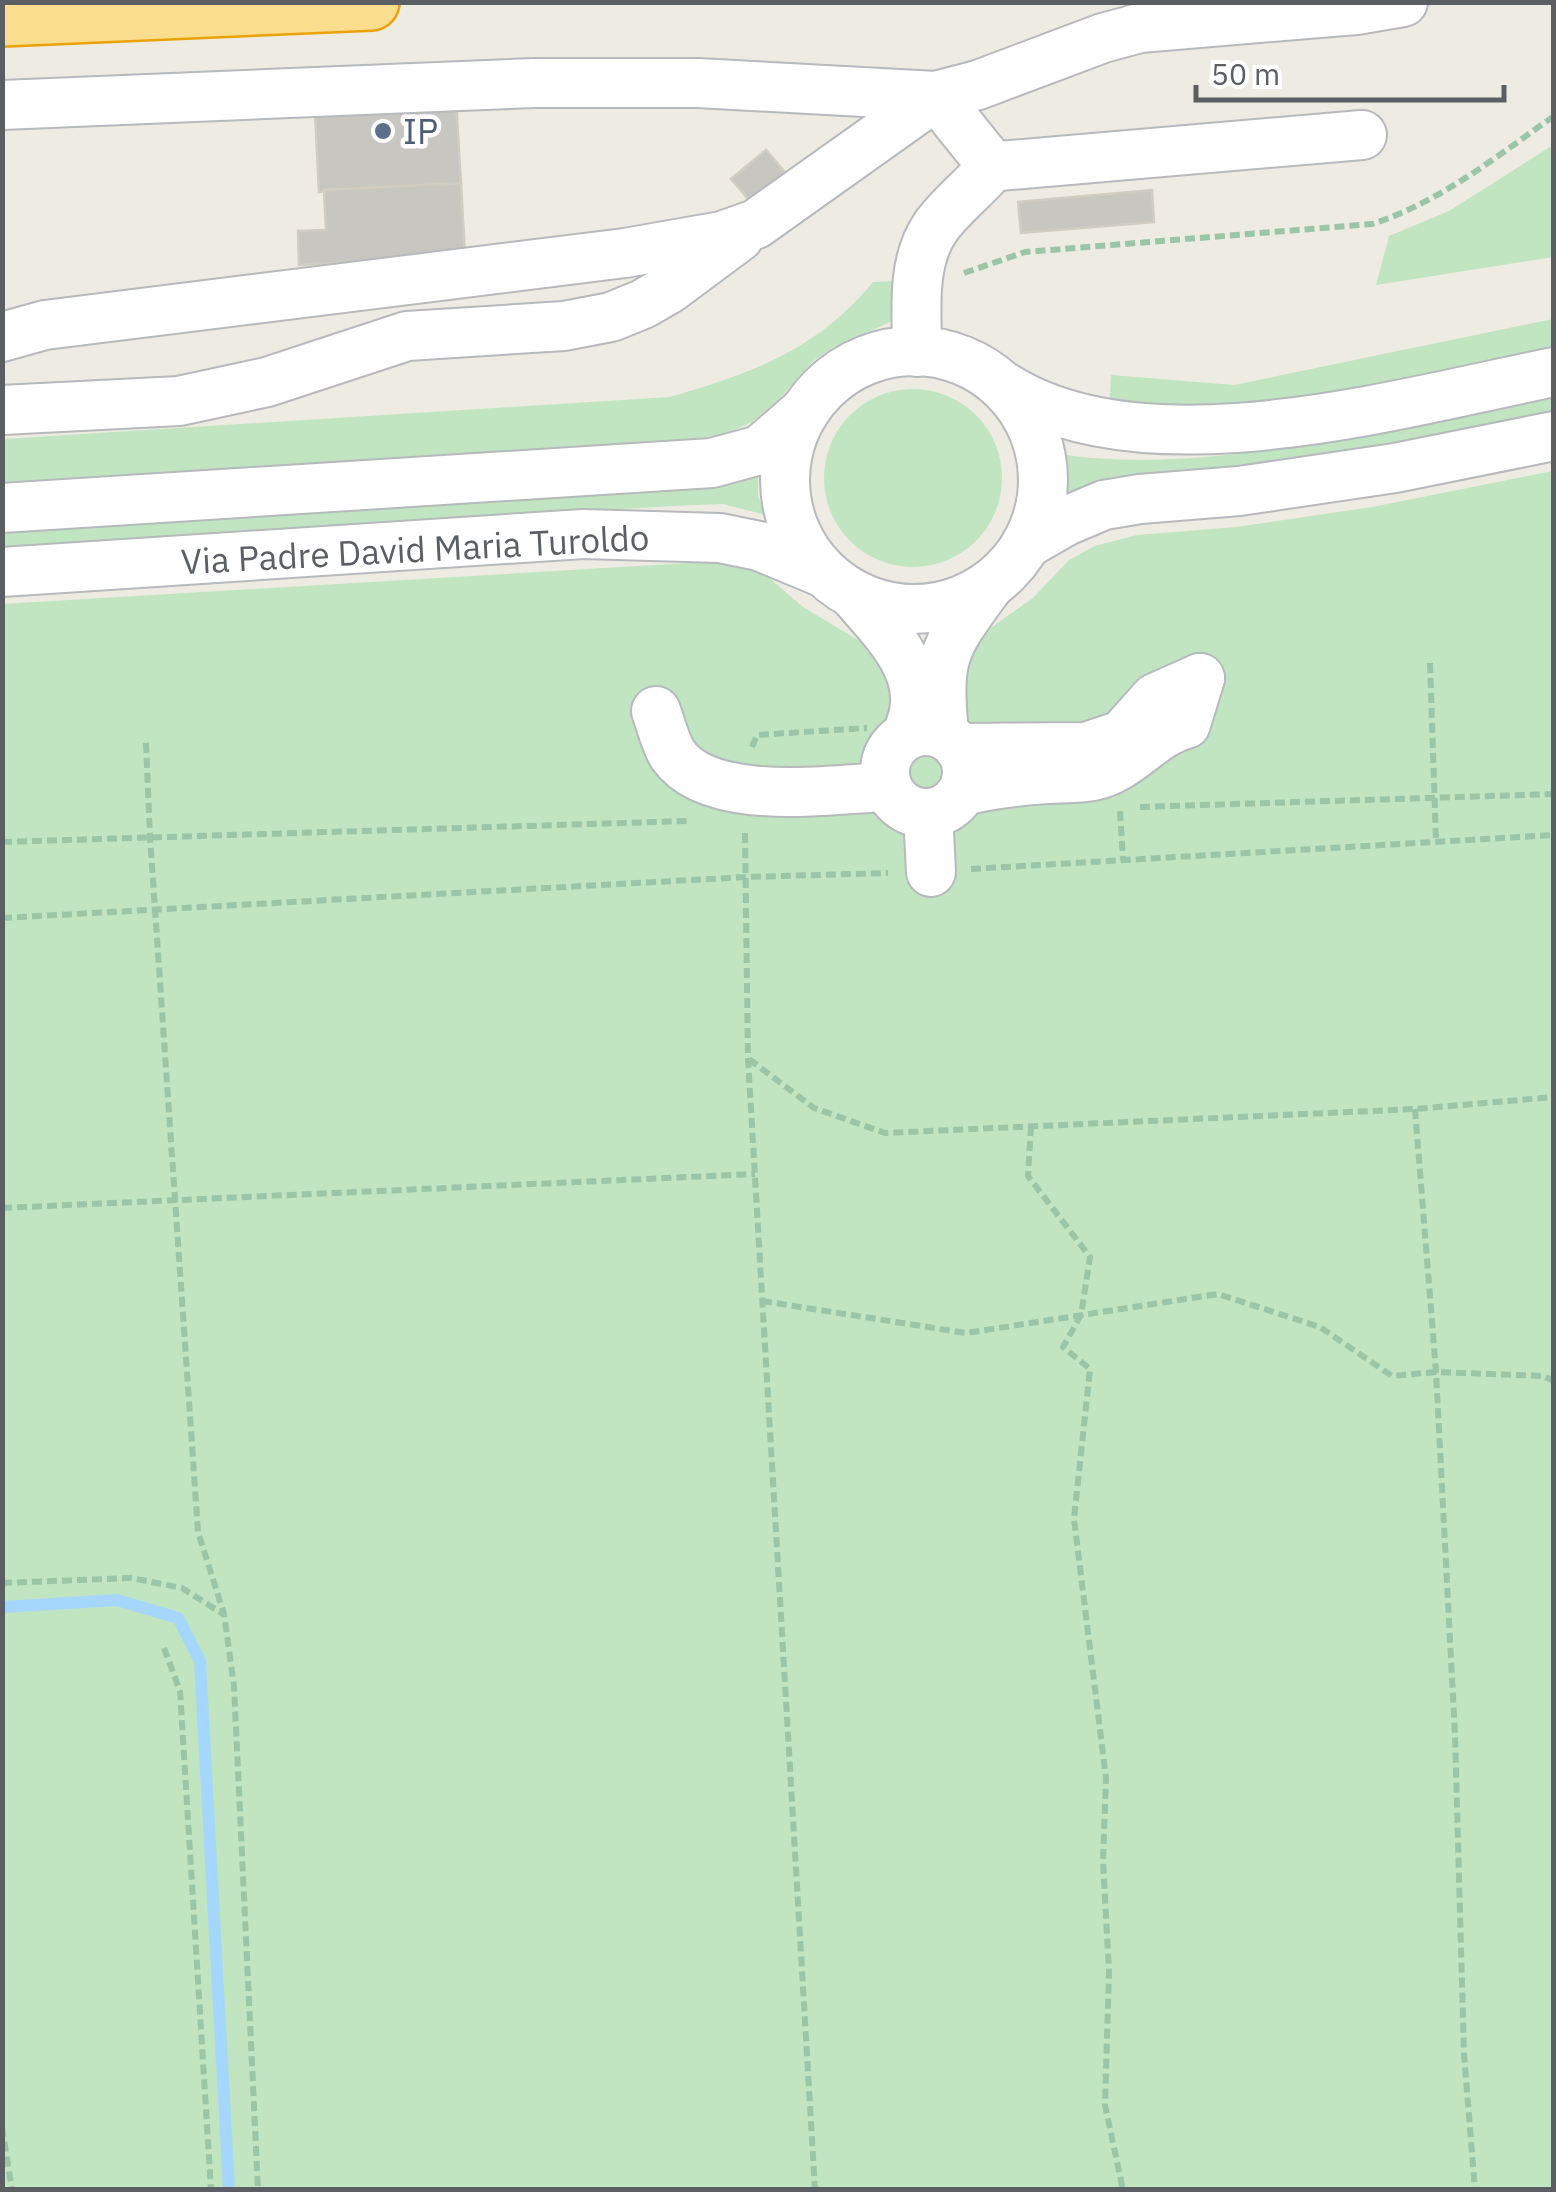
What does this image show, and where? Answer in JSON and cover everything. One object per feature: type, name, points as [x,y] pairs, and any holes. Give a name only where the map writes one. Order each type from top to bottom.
[{"type":"highway","points":[[2,18],[371,2]]},
{"type":"street","points":[[2,105],[534,84],[698,84],[936,96],[1140,28],[1356,10],[1403,2]]},
{"type":"street","points":[[916,352],[916,290],[933,231],[988,167],[985,157],[936,96]]},
{"type":"street","points":[[2,410],[179,401],[267,382],[407,336],[564,326],[611,317],[669,289],[936,96]]},
{"type":"street","points":[[988,167],[1362,135]]},
{"type":"street","points":[[2,336],[45,325],[625,253],[722,236],[756,224]]},
{"type":"street","points":[[932,872],[925,766],[914,716],[910,670],[896,642],[806,552],[787,507],[786,457],[804,411],[822,390],[865,361],[916,352],[961,360],[1030,403],[1111,424],[1247,430],[1554,372]]},
{"type":"street","points":[[838,583],[880,605],[909,610],[966,599],[1010,566],[1026,544],[1042,498],[1043,472],[1030,425],[1018,403],[1000,384]]},
{"type":"street","name":"Via Padre David Maria Turoldo","points":[[2,508],[712,463],[760,450],[804,411]]},
{"type":"street","points":[[1026,544],[1066,521],[1104,506],[1140,498],[1239,491],[1395,468],[1554,436]]},
{"type":"street","name":"Via Padre David Maria Turoldo","points":[[2,572],[583,534],[720,538],[760,546],[838,583]]},
{"type":"street","points":[[925,766],[948,646],[990,584]]},
{"type":"path","points":[[916,290],[940,286],[975,267],[1025,252],[1372,224],[1403,214],[1441,194],[1554,116]]},
{"type":"path","points":[[1430,664],[1436,840]]},
{"type":"path","points":[[146,744],[198,1532],[224,1614],[234,1686],[258,2190]]},
{"type":"path","points":[[2,918],[746,877],[932,872],[1554,835]]},
{"type":"path","points":[[746,877],[748,1059],[814,2190]]},
{"type":"path","points":[[748,1059],[814,1108],[885,1132],[1415,1109],[1554,1097]]},
{"type":"path","points":[[1415,1109],[1436,1372],[1455,1735],[1464,2054],[1476,2190]]},
{"type":"path","points":[[1031,1126],[1028,1176],[1090,1257],[1081,1315],[1063,1347],[1090,1369],[1074,1519],[1106,1778],[1106,2105],[1123,2190]]},
{"type":"path","points":[[2,1208],[754,1174]]},
{"type":"path","points":[[762,1302],[966,1333],[1218,1294],[1320,1327],[1392,1376],[1436,1372],[1543,1376],[1554,1381]]},
{"type":"path","points":[[2,1583],[131,1578],[182,1588],[224,1614]]},
{"type":"path","points":[[164,1648],[180,1691],[211,2190]]},
{"type":"path","points":[[2,2127],[12,2190]]},
{"type":"green space","points":[[1553,145],[1553,257],[1376,285],[1389,236],[1449,211]]},
{"type":"green space","points":[[899,281],[897,313],[892,321],[829,350],[752,422],[725,434],[682,441],[3,489],[3,439],[670,397],[781,356],[829,325],[873,282]]},
{"type":"green space","points":[[1553,319],[1553,351],[1359,391],[1231,407],[1109,410],[1111,375],[1234,385]]},
{"type":"green space","points":[[913,389],[947,395],[976,415],[996,444],[1002,478],[996,512],[976,541],[947,561],[913,567],[879,561],[850,541],[830,512],[824,478],[830,444],[850,415],[879,395]]},
{"type":"green space","points":[[1553,393],[1553,412],[1397,446],[1226,471],[1115,478],[1060,494],[1060,454],[1180,459],[1243,453],[1371,432]]},
{"type":"green space","points":[[758,471],[758,496],[766,515],[723,504],[672,506],[3,548],[3,533]]},
{"type":"green space","points":[[1553,471],[1553,2189],[3,2190],[3,604],[722,561],[766,575],[803,607],[863,643],[879,665],[968,666],[971,647],[982,634],[1033,598],[1069,560],[1095,546],[1137,535],[1236,527],[1372,507]]},
{"type":"building","points":[[454,66],[461,183],[319,192],[313,73]]},
{"type":"building","points":[[766,150],[796,185],[762,215],[731,179]]},
{"type":"building","points":[[461,183],[465,256],[299,265],[298,231],[326,230],[324,190]]},
{"type":"building","points":[[1152,190],[1154,222],[1021,233],[1018,202]]},
{"type":"waterway","points":[[2,1607],[117,1600],[178,1618],[200,1661],[229,2190]]},
{"type":"place","name":"IP","points":[[383,131]]}]
